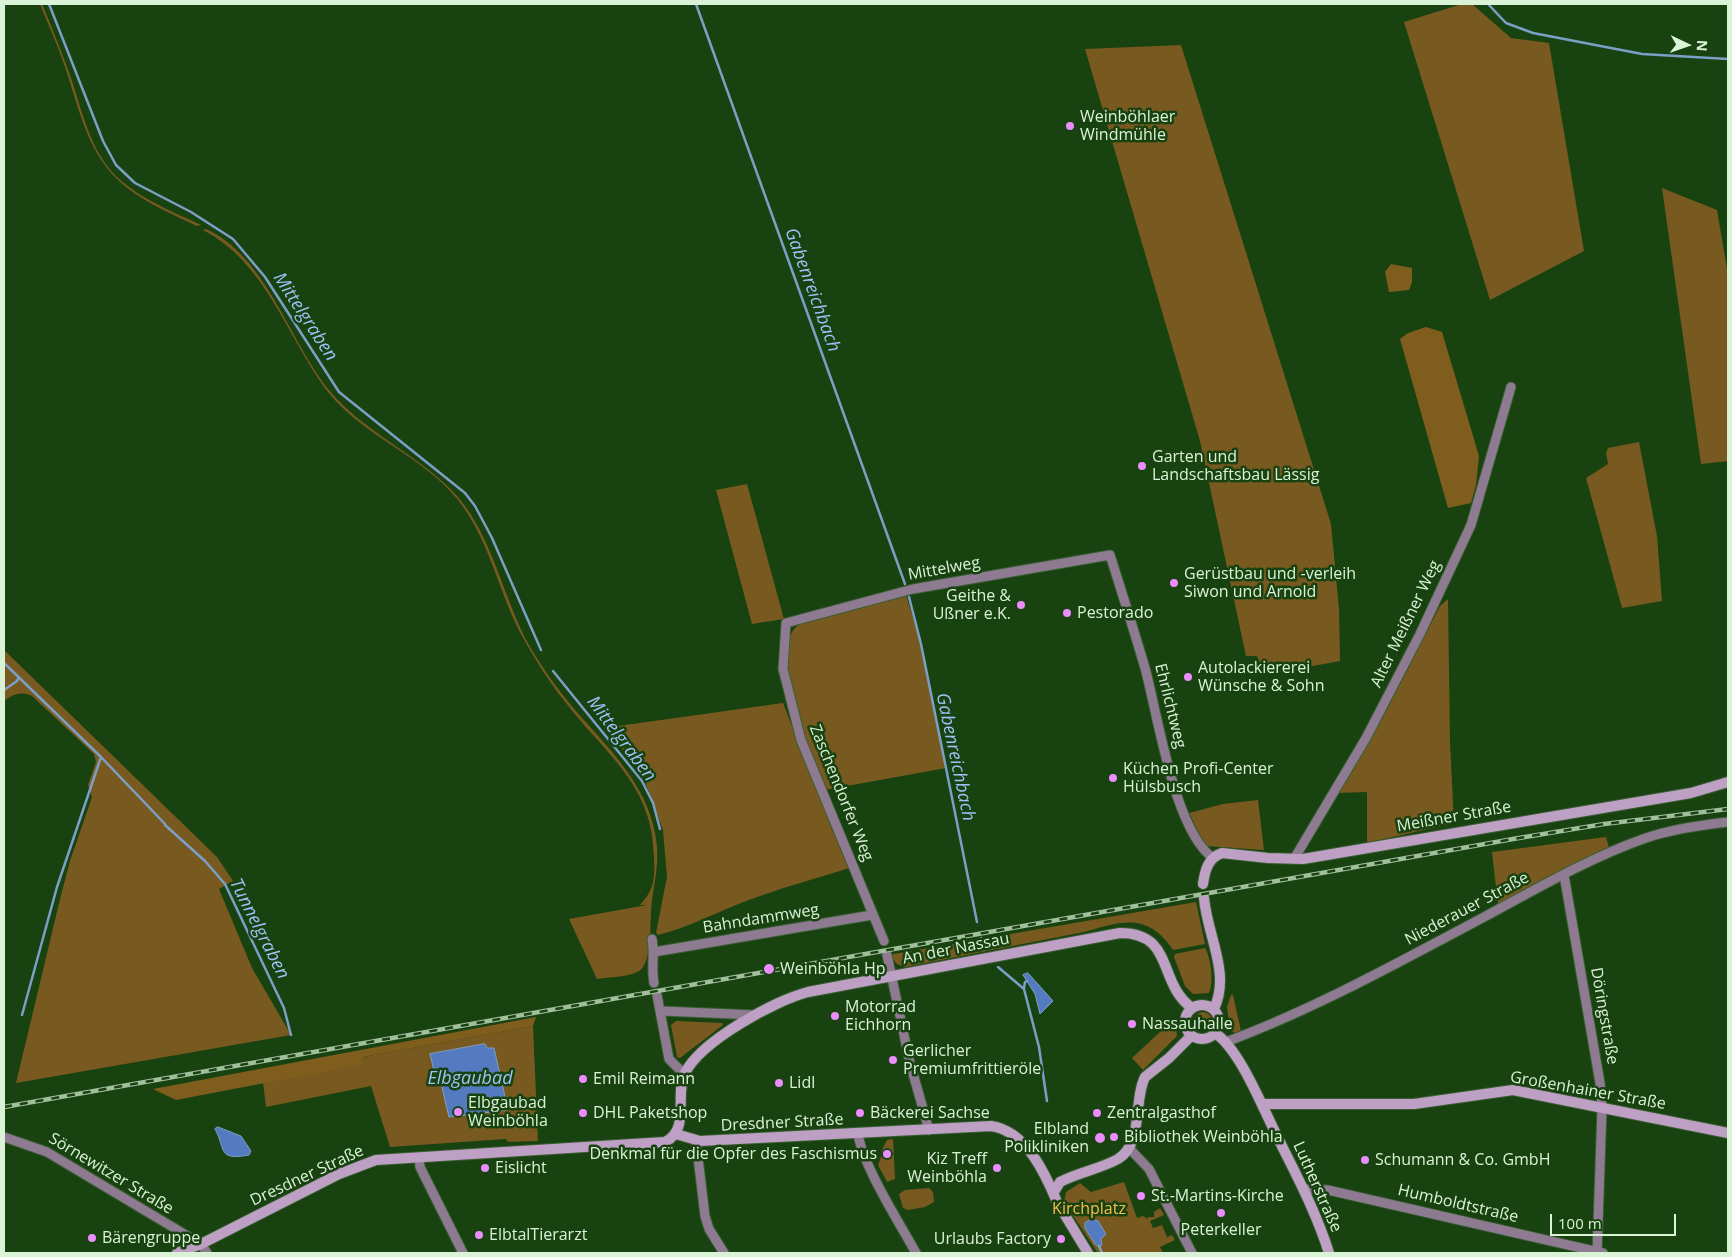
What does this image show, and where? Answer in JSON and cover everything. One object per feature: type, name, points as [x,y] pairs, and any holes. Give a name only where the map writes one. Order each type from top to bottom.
[{"type":"main road","name":"Meißner Straße","points":[[1213,858],[1228,853],[1294,859],[1691,793],[1728,782]]},
{"type":"main road","points":[[1203,884],[1206,868],[1213,858]]},
{"type":"main road","points":[[1204,898],[1221,976],[1218,999],[1214,1009],[1219,1022],[1215,1033],[1202,1038],[1192,1035],[1187,1029],[1186,1021],[1192,1008],[1203,1005],[1214,1009]]},
{"type":"main road","name":"An der Nassau","points":[[684,1074],[704,1050],[756,1015],[791,996],[1120,933],[1131,933],[1140,936],[1155,945],[1163,955],[1175,991],[1192,1008]]},
{"type":"main road","name":"Lutherstraße","points":[[1215,1033],[1226,1042],[1262,1104],[1305,1189],[1329,1253]]},
{"type":"main road","points":[[1088,1253],[1056,1202],[1054,1192],[1060,1182],[1120,1158],[1129,1148],[1145,1077],[1179,1050],[1192,1035]]},
{"type":"main road","points":[[676,1134],[680,1127],[680,1091],[684,1074]]},
{"type":"main road","name":"Großenhainer Straße","points":[[1262,1104],[1414,1104],[1508,1090],[1728,1133]]},
{"type":"main road","name":"Dresdner Straße","points":[[177,1253],[204,1249],[356,1166],[376,1160],[652,1144],[665,1142],[676,1134],[696,1141],[991,1126],[1001,1128],[1019,1140],[1037,1162],[1054,1192]]},
{"type":"street","name":"Alter Meißner Weg","points":[[1294,859],[1366,738],[1420,634],[1471,525],[1511,387]]},
{"type":"street","name":"Mittelweg","points":[[786,623],[913,589],[1110,555]]},
{"type":"street","name":"Ehrlichtweg","points":[[1110,555],[1145,667],[1182,812],[1194,838],[1213,858]]},
{"type":"street","name":"Zaschendorfer Weg","points":[[786,623],[783,669],[801,740],[884,941]]},
{"type":"street","name":"Niederauer Straße","points":[[1226,1042],[1288,1018],[1356,985],[1564,875],[1646,838],[1676,830],[1728,822]]},
{"type":"street","name":"Döringstraße","points":[[1564,875],[1600,1083],[1602,1108],[1599,1253]]},
{"type":"street","name":"Bahndammweg","points":[[654,952],[872,915]]},
{"type":"street","points":[[652,939],[654,983]]},
{"type":"street","points":[[887,955],[910,1063],[929,1130]]},
{"type":"street","points":[[657,995],[662,1011],[669,1059],[684,1074]]},
{"type":"street","points":[[662,1011],[756,1015]]},
{"type":"street","points":[[858,1134],[860,1145],[870,1166],[916,1253]]},
{"type":"street","name":"Sörnewitzer Straße","points":[[4,1137],[47,1152],[204,1249]]},
{"type":"street","points":[[696,1141],[705,1216],[709,1229],[724,1253]]},
{"type":"street","points":[[1129,1148],[1150,1169],[1192,1253]]},
{"type":"street","points":[[419,1157],[420,1167],[462,1253]]},
{"type":"street","name":"Humboldtstraße","points":[[1305,1189],[1328,1190],[1599,1253]]},
{"type":"green space","points":[[40,4],[42,4],[60,48],[88,130],[108,168],[127,186],[201,225],[197,226],[136,194],[118,180],[107,168],[98,155],[84,126],[61,57]]},
{"type":"green space","points":[[1462,4],[1472,4],[1511,38],[1549,43],[1584,251],[1490,300],[1404,22]]},
{"type":"green space","points":[[1181,45],[1331,524],[1339,609],[1340,661],[1263,675],[1257,656],[1246,656],[1200,441],[1085,49]]},
{"type":"green space","points":[[1662,188],[1717,210],[1728,275],[1728,461],[1701,464]]},
{"type":"green space","points":[[206,229],[227,242],[245,259],[261,279],[315,370],[343,406],[427,469],[458,497],[481,532],[512,609],[530,647],[563,695],[615,756],[638,788],[647,806],[657,846],[648,952],[643,967],[639,971],[625,976],[597,979],[569,919],[647,905],[640,905],[653,884],[654,858],[652,833],[638,793],[627,775],[563,699],[538,663],[513,617],[478,531],[458,500],[428,471],[358,421],[328,392],[260,281],[225,244],[203,230]]},
{"type":"green space","points":[[1639,442],[1657,536],[1662,601],[1622,608],[1586,478],[1608,464],[1606,453],[1608,448]]},
{"type":"green space","points":[[747,484],[784,619],[752,624],[716,490]]},
{"type":"green space","points":[[906,595],[921,644],[946,768],[825,790],[802,729],[788,676],[787,653],[791,634],[802,623]]},
{"type":"green space","points":[[1448,599],[1450,743],[1454,823],[1367,843],[1367,792],[1336,793],[1388,707],[1440,606]]},
{"type":"green space","points":[[4,650],[217,857],[233,881],[219,889],[252,968],[291,1035],[16,1083],[70,861],[92,797],[88,785],[96,762],[94,754],[32,696],[17,694],[4,701]]},
{"type":"green space","points":[[783,703],[817,789],[852,867],[755,898],[690,925],[658,935],[656,933],[667,877],[663,830],[644,779],[610,732],[618,726]]},
{"type":"green space","points":[[1258,800],[1264,850],[1205,846],[1189,813],[1223,804]]},
{"type":"green space","points":[[1606,837],[1609,848],[1498,905],[1492,852]]},
{"type":"green space","points":[[1196,902],[1205,944],[1173,950],[1164,938],[1154,930],[1144,925],[1122,923],[905,967],[897,964],[889,955]]},
{"type":"green space","points":[[1205,948],[1211,970],[1211,988],[1209,993],[1193,994],[1185,986],[1174,957],[1175,954]]},
{"type":"green space","points":[[1231,995],[1233,995],[1241,1031],[1235,1033],[1230,1030],[1227,1007]]},
{"type":"green space","points":[[1199,1012],[1207,1012],[1212,1017],[1210,1028],[1199,1030],[1194,1025],[1194,1017]]},
{"type":"green space","points":[[1175,1018],[1177,1036],[1143,1070],[1132,1058]]},
{"type":"green space","points":[[676,1021],[722,1023],[723,1025],[680,1058],[677,1057],[671,1025]]},
{"type":"green space","name":"Elbgaubad Weinböhla","points":[[533,1026],[538,1141],[508,1142],[506,1139],[390,1147],[371,1086],[266,1107],[263,1082],[364,1063],[363,1057]]},
{"type":"green space","points":[[893,1139],[895,1179],[887,1182],[878,1165],[882,1155],[887,1154],[881,1152],[887,1140]]},
{"type":"green space","name":"Kirchplatz","points":[[1124,1182],[1137,1218],[1143,1216],[1148,1219],[1148,1217],[1154,1217],[1154,1212],[1160,1208],[1164,1215],[1150,1221],[1153,1228],[1162,1225],[1167,1237],[1172,1235],[1175,1240],[1160,1247],[1163,1253],[1098,1253],[1064,1202],[1066,1192],[1080,1183],[1091,1192]]},
{"type":"green space","points":[[929,1188],[933,1192],[934,1202],[925,1207],[908,1210],[903,1208],[899,1194],[905,1190]]},
{"type":"shaded area","points":[[1391,264],[1412,268],[1412,282],[1409,290],[1389,292],[1385,272]]},
{"type":"shaded area","points":[[1426,327],[1442,332],[1479,456],[1476,485],[1471,503],[1448,508],[1400,339],[1408,333]]},
{"type":"shaded area","points":[[536,1017],[533,1026],[363,1057],[364,1064],[176,1100],[153,1089]]},
{"type":"water","points":[[1028,973],[1053,1001],[1040,1014],[1035,994],[1023,975]]},
{"type":"water","name":"Elbgaubad","points":[[485,1044],[487,1048],[494,1048],[508,1110],[449,1117],[440,1079],[436,1079],[430,1054]]},
{"type":"water","points":[[218,1127],[241,1136],[251,1151],[249,1155],[227,1155],[222,1148],[215,1129]]},
{"type":"water","points":[[1092,1219],[1098,1221],[1106,1234],[1101,1239],[1102,1245],[1099,1247],[1085,1228],[1085,1223]]},
{"type":"waterway","name":"Mittelgraben","points":[[49,4],[103,141],[116,165],[135,183],[191,212],[233,239],[265,277],[339,392],[465,493],[475,506],[492,538],[541,650]]},
{"type":"waterway","name":"Gabenreichbach","points":[[696,4],[905,584]]},
{"type":"waterway","points":[[1488,4],[1506,23],[1533,33],[1642,54],[1728,59]]},
{"type":"waterway","name":"Gabenreichbach","points":[[909,597],[921,644],[977,922]]},
{"type":"waterway","points":[[4,663],[101,757],[165,824]]},
{"type":"waterway","name":"Mittelgraben","points":[[553,671],[642,781],[653,803],[660,829]]},
{"type":"waterway","points":[[4,690],[17,681],[19,677]]},
{"type":"waterway","points":[[22,1015],[57,887],[101,757]]},
{"type":"waterway","name":"Tunnelgraben","points":[[165,825],[205,861],[225,884],[284,1008],[291,1035]]},
{"type":"waterway","name":"Gabenreichbach","points":[[981,938],[984,949]]},
{"type":"waterway","name":"Gabenreichbach","points":[[998,967],[1024,989],[1039,1047],[1047,1101]]},
{"type":"waterway","points":[[1024,988],[1027,981]]},
{"type":"waterway","name":"Gabenreichbach","points":[[1099,1246],[1102,1253]]},
{"type":"railway","points":[[4,1107],[1513,839],[1604,824],[1728,809]]},
{"type":"place","name":"Weinböhlaer Windmühle","points":[[1070,126]]},
{"type":"place","name":"Garten und Landschaftsbau Lässig","points":[[1142,466]]},
{"type":"place","name":"Gerüstbau und -verleih Siwon und Arnold","points":[[1174,583]]},
{"type":"place","name":"Geithe & Ußner e.K.","points":[[1021,605]]},
{"type":"place","name":"Pestorado","points":[[1067,613]]},
{"type":"place","name":"Autolackiererei Wünsche & Sohn","points":[[1188,677]]},
{"type":"place","name":"Küchen Profi-Center Hülsbusch","points":[[1113,778]]},
{"type":"place","name":"Weinböhla Hp","points":[[769,969]]},
{"type":"place","name":"Motorrad Eichhorn","points":[[835,1016]]},
{"type":"place","name":"Nassauhalle","points":[[1132,1024]]},
{"type":"place","name":"Gerlicher Premiumfrittieröle","points":[[893,1060]]},
{"type":"place","name":"Emil Reimann","points":[[583,1079]]},
{"type":"place","name":"Lidl","points":[[779,1083]]},
{"type":"place","name":"Elbgaubad Weinböhla","points":[[458,1112]]},
{"type":"place","name":"DHL Paketshop","points":[[583,1113]]},
{"type":"place","name":"Bäckerei Sachse","points":[[860,1113]]},
{"type":"place","name":"Zentralgasthof","points":[[1097,1113]]},
{"type":"place","name":"Bibliothek Weinböhla","points":[[1114,1137]]},
{"type":"place","name":"Elbland Polikliniken","points":[[1100,1138]]},
{"type":"place","name":"Denkmal für die Opfer des Faschismus","points":[[887,1154]]},
{"type":"place","name":"Schumann & Co. GmbH","points":[[1365,1160]]},
{"type":"place","name":"Eislicht","points":[[485,1168]]},
{"type":"place","name":"Kiz Treff Weinböhla","points":[[997,1168]]},
{"type":"place","name":"St.-Martins-Kirche","points":[[1141,1196]]},
{"type":"place","name":"Peterkeller","points":[[1221,1213]]},
{"type":"place","name":"ElbtalTierarzt","points":[[479,1235]]},
{"type":"place","name":"Bärengruppe","points":[[92,1238]]},
{"type":"place","name":"Urlaubs Factory","points":[[1061,1239]]}]
